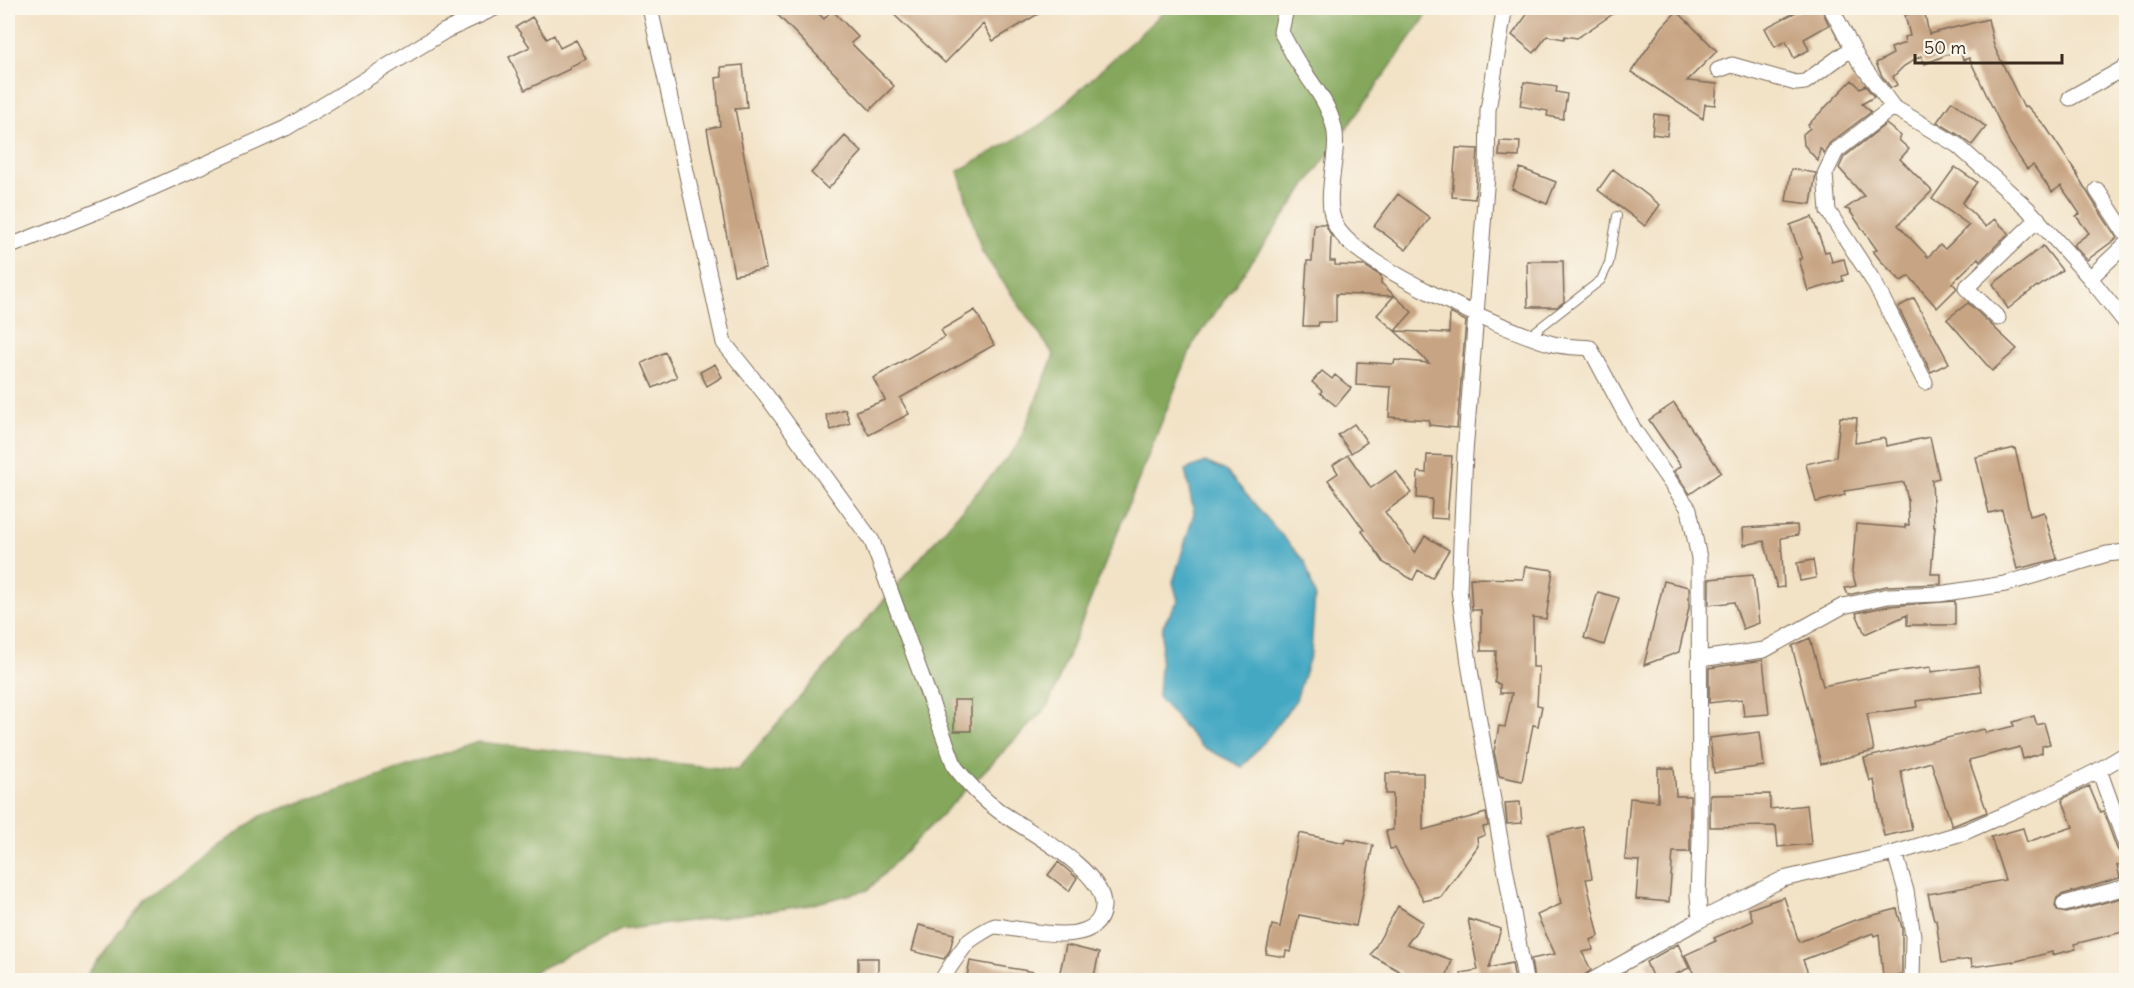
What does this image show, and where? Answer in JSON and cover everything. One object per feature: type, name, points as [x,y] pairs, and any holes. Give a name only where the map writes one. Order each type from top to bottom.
[{"type":"street","points":[[8,247],[125,200],[286,128],[445,31],[495,8]]},
{"type":"street","points":[[650,8],[724,343],[766,395],[872,541],[954,766],[975,792],[1000,812],[1054,846],[1088,874],[1102,898],[1103,907],[1100,918],[1090,930],[1070,934],[994,926],[969,941],[942,981]]},
{"type":"street","points":[[1286,8],[1281,32],[1298,63],[1318,90],[1331,115],[1335,130],[1330,201],[1334,224],[1344,239],[1380,264],[1477,316],[1554,345],[1590,348],[1634,430],[1689,508],[1699,558],[1700,840],[1698,895],[1700,920]]},
{"type":"street","points":[[1508,8],[1504,12],[1488,110],[1487,175],[1465,453],[1459,590],[1470,670],[1525,981]]},
{"type":"street","points":[[1831,8],[1858,62],[1893,107],[1957,145],[2038,219],[2127,323]]},
{"type":"street","points":[[1718,70],[1732,65],[1796,83],[1805,82],[1852,48]]},
{"type":"street","points":[[2070,98],[2127,67]]},
{"type":"street","points":[[1893,107],[1836,151],[1825,174],[1828,211],[1874,282],[1925,382]]},
{"type":"street","points":[[2097,190],[2127,234]]},
{"type":"street","points":[[1998,318],[1966,288],[2038,219]]},
{"type":"street","points":[[2090,278],[2127,244]]},
{"type":"street","points":[[1700,659],[1764,650],[1843,606],[1888,596],[1939,594],[2005,584],[2107,554],[2126,552]]},
{"type":"street","points":[[1593,981],[1700,920],[1783,879],[1895,853],[1965,832],[2045,797],[2127,754]]},
{"type":"street","points":[[2099,770],[2127,845]]},
{"type":"street","points":[[1895,853],[1906,891],[1913,936],[1912,981]]},
{"type":"street","points":[[2064,904],[2127,887]]},
{"type":"lane","points":[[1529,336],[1601,280],[1609,262],[1617,216]]},
{"type":"green space","points":[[1168,8],[1432,8],[1193,344],[1048,706],[868,890],[805,906],[621,930],[517,980],[83,980],[144,899],[261,816],[478,742],[737,770],[1018,445],[1054,355],[982,252],[958,171],[1044,123]]},
{"type":"water","points":[[1205,462],[1226,471],[1305,562],[1315,594],[1311,653],[1296,700],[1242,767],[1201,746],[1158,697],[1163,625],[1178,601],[1173,582],[1194,513],[1185,470]]},
{"type":"building","points":[[771,8],[813,8],[824,19],[832,10],[858,37],[851,43],[894,86],[870,110]]},
{"type":"building","points":[[887,8],[1048,8],[993,41],[983,24],[945,63]]},
{"type":"building","points":[[1529,8],[1598,8],[1598,11],[1613,14],[1577,38],[1565,36],[1564,39],[1547,36],[1534,53],[1512,35]]},
{"type":"building","points":[[1804,8],[1821,8],[1829,25],[1804,39],[1809,50],[1794,58],[1786,41],[1775,47],[1765,28]]},
{"type":"building","points":[[1924,10],[1929,34],[1988,19],[1994,46],[2024,108],[2027,106],[2046,127],[2117,238],[2087,260],[2073,245],[2089,233],[2076,216],[2080,214],[2061,186],[2052,192],[2033,165],[2027,169],[2010,144],[1969,58],[1963,60],[1960,49],[1925,64],[1921,56],[1904,66],[1893,77],[1897,85],[1891,88],[1876,63],[1893,54],[1891,48],[1905,43],[1904,37],[1910,36],[1905,15]]},
{"type":"building","points":[[1677,11],[1717,51],[1687,81],[1717,84],[1715,105],[1705,104],[1703,119],[1631,72],[1662,27]]},
{"type":"building","points":[[532,17],[547,39],[554,35],[560,48],[576,40],[586,59],[525,90],[509,57],[530,47],[516,27]]},
{"type":"building","points":[[743,65],[747,108],[735,109],[766,269],[734,275],[707,129],[720,126],[716,78],[722,77],[721,67]]},
{"type":"building","points":[[1852,80],[1860,88],[1865,85],[1874,97],[1862,104],[1871,112],[1830,143],[1824,153],[1820,148],[1818,161],[1804,145],[1803,134],[1810,128],[1808,125]]},
{"type":"building","points":[[1524,82],[1557,87],[1556,92],[1567,94],[1563,119],[1547,116],[1548,111],[1520,106]]},
{"type":"building","points":[[1952,101],[1986,127],[1972,145],[1937,122]]},
{"type":"building","points":[[1654,114],[1669,116],[1667,136],[1652,134]]},
{"type":"building","points":[[1886,124],[1901,136],[1899,140],[1909,149],[1900,159],[1932,191],[1898,225],[1928,257],[1940,245],[1945,249],[1969,225],[1932,199],[1955,167],[1977,182],[1962,203],[1986,227],[1994,219],[2009,233],[1980,261],[1978,258],[1952,283],[1957,288],[1937,308],[1909,276],[1901,281],[1880,260],[1873,251],[1877,250],[1849,210],[1845,209],[1864,196],[1839,168],[1844,157]]},
{"type":"building","points":[[845,136],[862,152],[828,189],[811,173]]},
{"type":"building","points":[[1500,141],[1520,142],[1519,157],[1499,156]]},
{"type":"building","points":[[1456,148],[1478,149],[1475,199],[1452,197]]},
{"type":"building","points":[[1520,168],[1556,182],[1547,204],[1512,189]]},
{"type":"building","points":[[1613,169],[1660,205],[1645,226],[1598,190]]},
{"type":"building","points":[[1791,169],[1816,173],[1811,204],[1786,201]]},
{"type":"building","points":[[1398,194],[1430,218],[1406,250],[1374,226]]},
{"type":"building","points":[[1812,217],[1825,252],[1829,251],[1832,262],[1844,259],[1848,274],[1842,276],[1843,281],[1808,291],[1799,259],[1802,259],[1790,225]]},
{"type":"building","points":[[1314,224],[1325,224],[1331,235],[1330,261],[1335,261],[1335,265],[1365,266],[1381,276],[1381,283],[1412,312],[1395,331],[1377,315],[1394,296],[1336,294],[1336,322],[1319,322],[1318,326],[1303,326],[1307,261],[1312,261]]},
{"type":"building","points":[[2043,246],[2062,270],[2008,309],[1993,284]]},
{"type":"building","points":[[1527,261],[1563,261],[1564,302],[1557,307],[1528,307]]},
{"type":"building","points":[[1914,298],[1949,363],[1931,372],[1898,307]]},
{"type":"building","points":[[1968,303],[2017,349],[1992,371],[1947,319]]},
{"type":"building","points":[[975,310],[994,345],[900,398],[909,414],[869,435],[856,411],[885,400],[873,378],[945,337],[941,330]]},
{"type":"building","points":[[1450,313],[1466,321],[1457,428],[1429,425],[1429,420],[1389,417],[1391,387],[1356,385],[1357,362],[1394,364],[1395,360],[1429,363],[1395,331],[1449,333]]},
{"type":"building","points":[[665,352],[677,377],[653,388],[642,363]]},
{"type":"building","points":[[715,364],[722,377],[707,386],[700,372]]},
{"type":"building","points":[[1322,371],[1332,379],[1335,375],[1351,388],[1336,406],[1320,393],[1322,391],[1312,382]]},
{"type":"building","points":[[1674,403],[1721,472],[1690,494],[1674,471],[1681,466],[1649,420]]},
{"type":"building","points":[[845,409],[850,423],[831,430],[826,415]]},
{"type":"building","points":[[1840,417],[1857,418],[1855,443],[1885,438],[1886,446],[1930,437],[1939,478],[1932,480],[1935,527],[1931,574],[1941,574],[1941,584],[1887,586],[1848,595],[1845,588],[1856,586],[1852,572],[1856,524],[1905,528],[1905,525],[1909,525],[1908,501],[1904,482],[1844,491],[1845,495],[1816,502],[1806,464],[1836,457]]},
{"type":"building","points":[[1354,424],[1367,442],[1351,453],[1338,435]]},
{"type":"building","points":[[2015,448],[2030,516],[2044,512],[2057,559],[2017,569],[2002,510],[1989,513],[1976,457]]},
{"type":"building","points":[[1348,455],[1371,488],[1396,471],[1411,493],[1385,512],[1415,553],[1425,536],[1449,550],[1432,578],[1418,570],[1413,580],[1384,563],[1362,531],[1364,530],[1328,480],[1338,473],[1333,465]]},
{"type":"building","points":[[1427,455],[1452,456],[1447,519],[1431,518],[1432,499],[1417,498],[1418,472],[1426,473]]},
{"type":"building","points":[[1797,525],[1798,535],[1781,538],[1784,587],[1777,588],[1764,541],[1744,545],[1743,528]]},
{"type":"building","points":[[1813,560],[1816,578],[1800,581],[1797,563]]},
{"type":"building","points":[[1525,566],[1553,570],[1546,619],[1533,617],[1533,667],[1539,667],[1537,705],[1542,706],[1538,726],[1533,725],[1522,781],[1499,776],[1494,752],[1499,726],[1505,727],[1512,693],[1500,693],[1500,684],[1495,683],[1496,651],[1481,651],[1481,610],[1472,610],[1470,578],[1523,579]]},
{"type":"building","points":[[1753,575],[1759,623],[1743,629],[1734,602],[1709,605],[1709,579]]},
{"type":"building","points":[[1664,581],[1689,587],[1689,608],[1679,652],[1644,665]]},
{"type":"building","points":[[1598,592],[1619,598],[1604,645],[1584,638]]},
{"type":"building","points":[[1955,601],[1955,625],[1907,625],[1907,615],[1865,634],[1856,613],[1889,606]]},
{"type":"building","points":[[1810,638],[1823,686],[1892,672],[1931,667],[1931,672],[1978,666],[1982,692],[1916,701],[1917,707],[1867,714],[1874,751],[1821,764],[1792,646]]},
{"type":"building","points":[[1763,660],[1769,714],[1744,716],[1742,699],[1709,703],[1709,668]]},
{"type":"building","points":[[954,700],[971,700],[971,731],[954,731]]},
{"type":"building","points":[[2034,716],[2037,725],[2044,723],[2050,744],[2042,746],[2042,753],[2023,759],[2020,747],[1969,760],[1987,812],[1952,826],[1931,762],[1901,771],[1912,830],[1884,836],[1874,780],[1870,781],[1864,758],[1984,729],[1986,733],[2014,726],[2013,722]]},
{"type":"building","points":[[1760,732],[1764,766],[1714,773],[1710,738]]},
{"type":"building","points":[[1658,768],[1674,768],[1676,796],[1690,796],[1690,852],[1673,852],[1669,902],[1636,899],[1639,861],[1625,860],[1630,798],[1658,801]]},
{"type":"building","points":[[1386,773],[1423,773],[1423,830],[1486,813],[1488,826],[1483,827],[1485,835],[1477,838],[1478,846],[1441,897],[1424,901],[1395,848],[1390,849],[1386,831],[1393,830],[1393,794],[1386,794]]},
{"type":"building","points":[[2089,786],[2100,812],[2103,811],[2117,849],[2120,853],[2127,854],[2127,863],[2117,865],[2120,878],[2061,895],[2057,898],[2055,906],[2058,911],[2066,913],[2125,897],[2127,931],[2074,944],[2076,949],[2052,955],[2052,952],[2013,962],[1972,967],[1971,959],[1942,963],[1936,920],[1934,920],[1928,894],[2005,880],[1991,837],[2023,828],[2027,842],[2073,827],[2062,799]]},
{"type":"building","points":[[1770,794],[1770,809],[1807,805],[1811,844],[1778,847],[1776,826],[1710,827],[1710,795]]},
{"type":"building","points":[[1520,802],[1522,823],[1507,824],[1505,803]]},
{"type":"building","points":[[1583,827],[1592,878],[1586,879],[1599,936],[1591,940],[1593,950],[1582,952],[1591,970],[1585,975],[1583,981],[1534,981],[1531,959],[1555,954],[1537,915],[1561,904],[1548,834]]},
{"type":"building","points":[[1299,833],[1345,843],[1346,839],[1373,845],[1356,926],[1299,915],[1291,952],[1286,951],[1285,957],[1266,954],[1272,925],[1280,927]]},
{"type":"building","points":[[1058,862],[1077,878],[1069,891],[1048,875]]},
{"type":"building","points":[[1784,897],[1799,942],[1855,920],[1897,909],[1902,928],[1902,975],[1883,977],[1879,934],[1874,936],[1873,933],[1803,960],[1811,981],[1697,981],[1685,955],[1716,941],[1714,938],[1753,921],[1749,909]]},
{"type":"building","points":[[1398,906],[1423,922],[1407,944],[1452,960],[1445,981],[1414,981],[1400,975],[1401,972],[1371,955]]},
{"type":"building","points":[[1468,919],[1501,929],[1489,968],[1512,963],[1515,981],[1462,981],[1461,973],[1478,970]]},
{"type":"building","points":[[919,925],[954,934],[950,950],[944,959],[912,951]]},
{"type":"building","points":[[1678,944],[1689,968],[1661,981],[1654,981],[1646,962]]},
{"type":"building","points":[[1066,945],[1099,953],[1093,981],[1076,981],[1059,976]]},
{"type":"building","points":[[858,958],[878,958],[878,981],[858,981]]},
{"type":"building","points":[[970,961],[1034,972],[1034,981],[966,981]]}]
